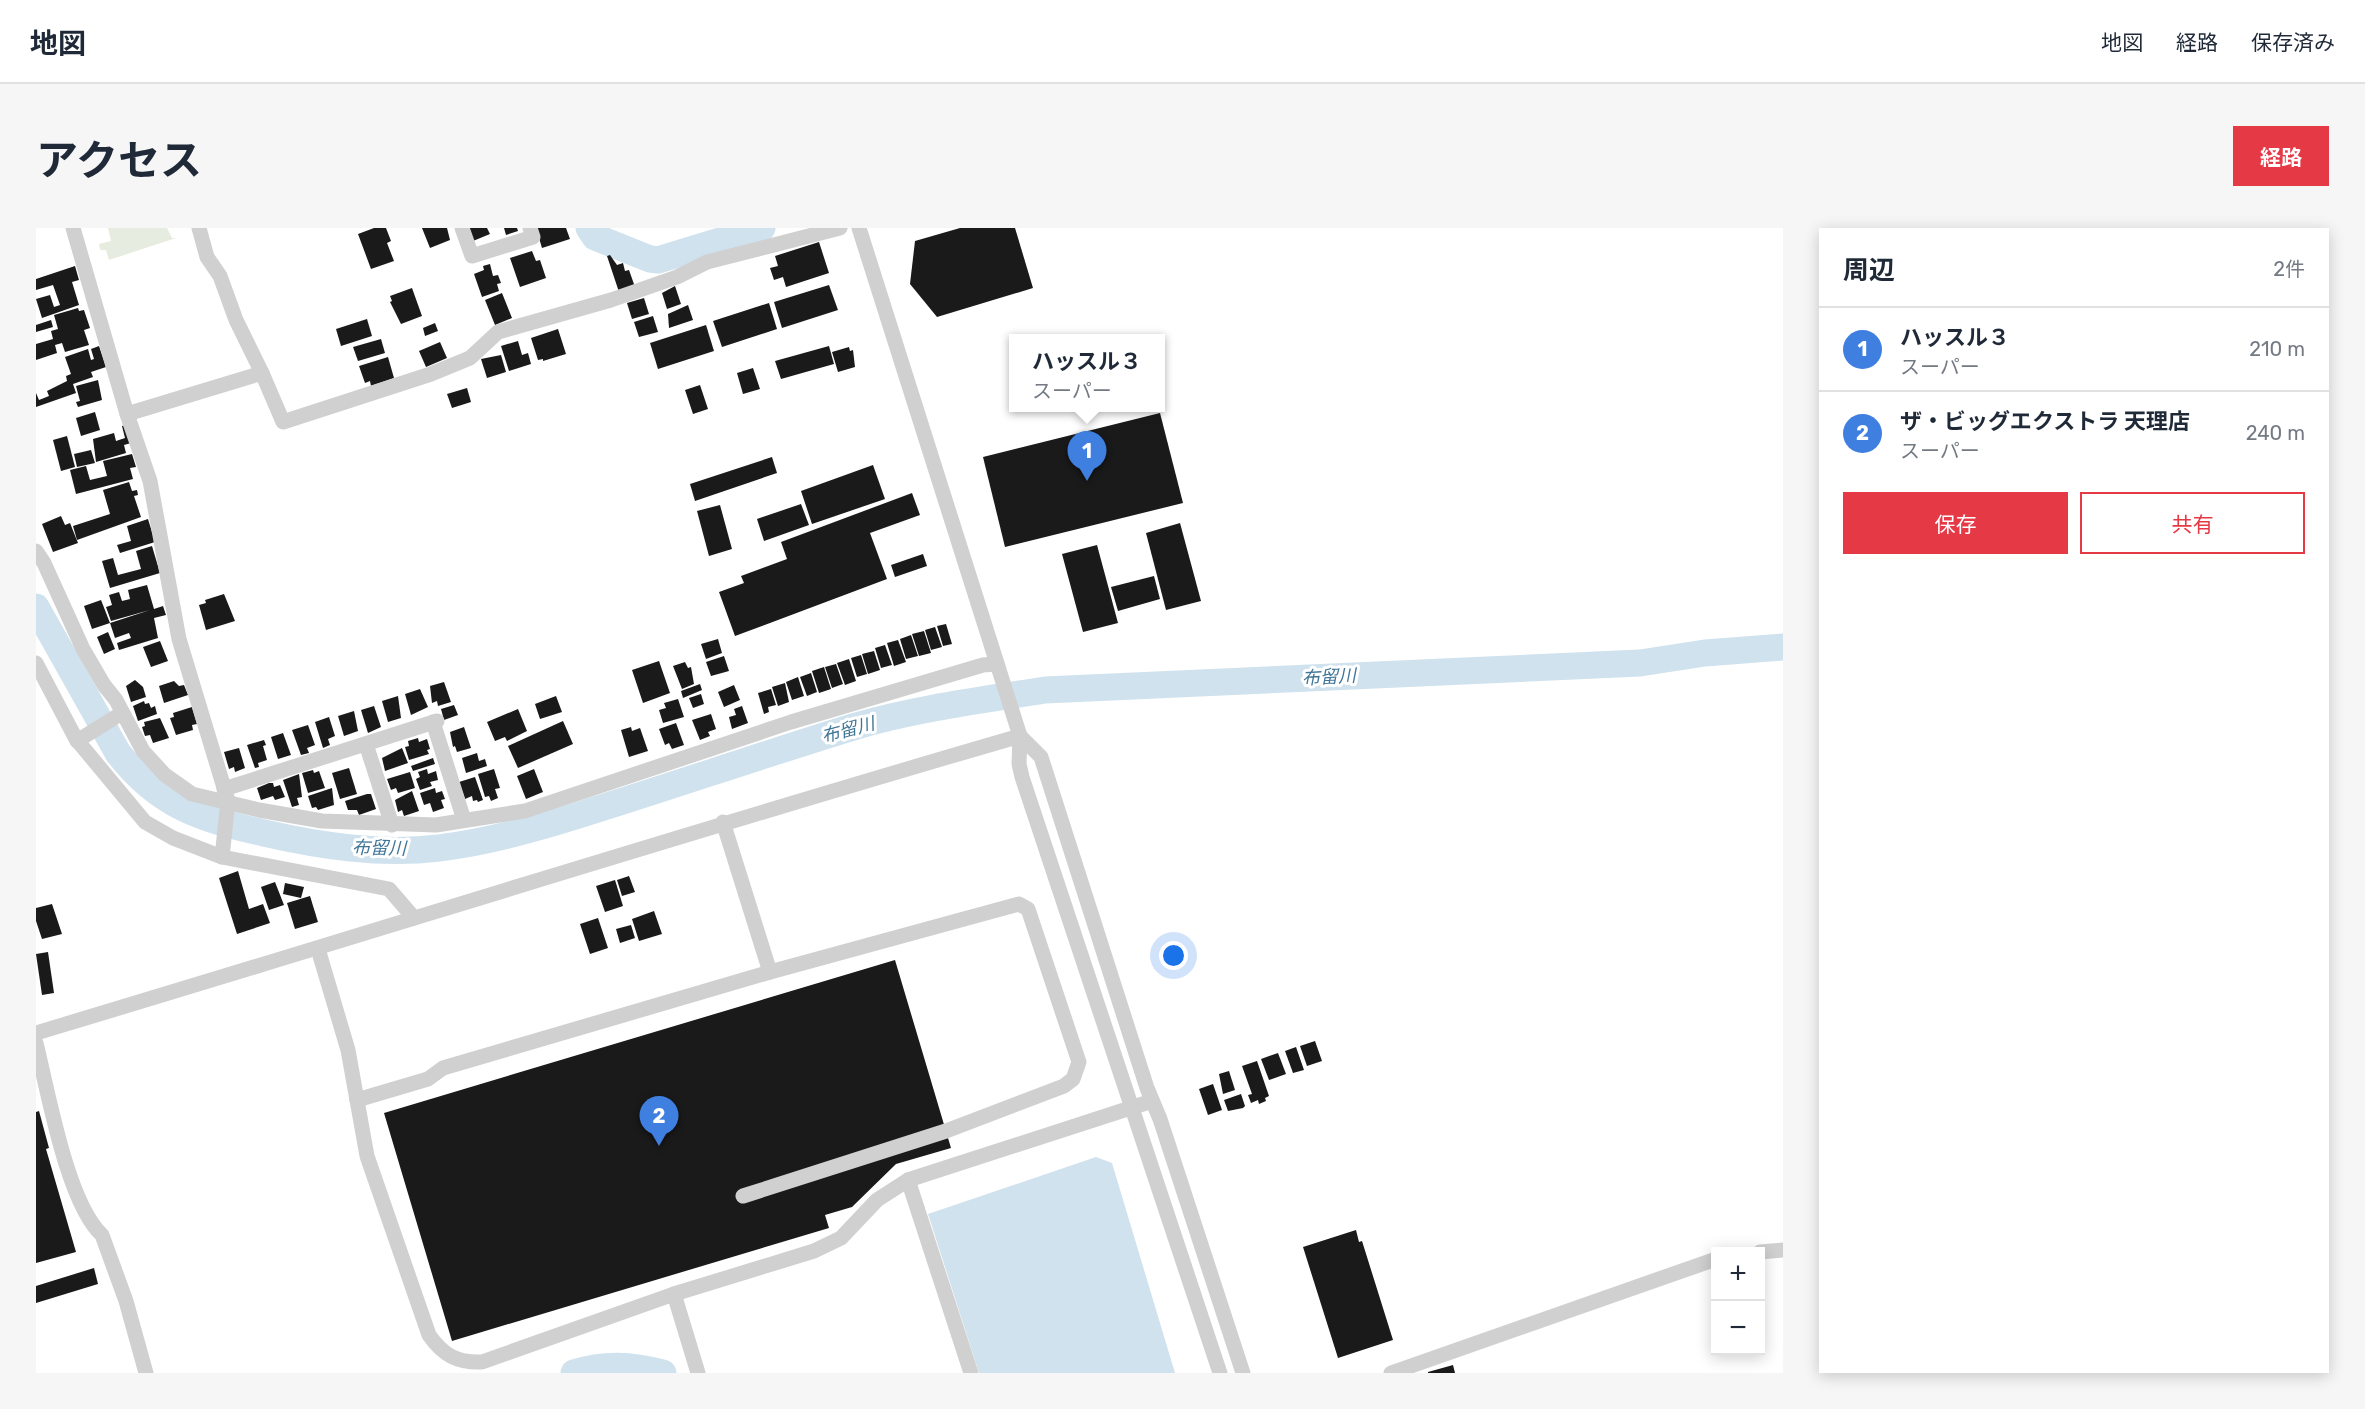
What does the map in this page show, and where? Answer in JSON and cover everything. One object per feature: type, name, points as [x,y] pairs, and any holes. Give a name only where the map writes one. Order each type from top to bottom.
[{"type":"street","points":[[73,228],[127,414],[150,481],[179,639],[226,799],[222,853]]},
{"type":"street","points":[[199,228],[207,257],[220,276],[236,320],[283,422],[431,374],[470,357],[498,332],[611,300],[677,277],[707,262],[840,228]]},
{"type":"street","points":[[462,228],[472,256],[533,237],[530,228]]},
{"type":"street","points":[[859,228],[1018,731],[1019,764],[1022,777],[1220,1373]]},
{"type":"street","points":[[127,414],[262,373]]},
{"type":"street","points":[[36,551],[44,562],[83,649],[143,750],[165,775],[192,794],[226,799],[259,810],[322,821],[436,825],[525,811],[791,722],[983,665],[998,670]]},
{"type":"street","points":[[36,663],[79,740],[145,822],[173,838],[222,853],[389,890],[414,918]]},
{"type":"street","points":[[79,740],[121,714]]},
{"type":"street","points":[[226,799],[366,744],[435,721],[464,820]]},
{"type":"street","points":[[36,1033],[318,949],[1018,731]]},
{"type":"street","points":[[1018,731],[1041,757],[1243,1373]]},
{"type":"street","points":[[366,744],[392,825]]},
{"type":"street","points":[[723,822],[770,972]]},
{"type":"street","points":[[357,1100],[428,1079],[443,1068],[770,972],[1019,904],[1028,909],[1079,1062],[1073,1079],[1064,1086],[946,1131],[743,1196]]},
{"type":"street","points":[[318,949],[348,1050],[368,1156],[429,1335],[446,1355],[465,1362],[482,1362],[674,1294],[814,1251],[841,1238],[877,1200],[908,1180],[1152,1101]]},
{"type":"street","points":[[36,1043],[76,1192],[95,1228],[102,1235],[126,1301],[146,1373]]},
{"type":"street","points":[[908,1180],[971,1373]]},
{"type":"street","points":[[1765,1252],[1783,1250]]},
{"type":"street","points":[[1391,1373],[1711,1261]]},
{"type":"street","points":[[674,1294],[698,1373]]},
{"type":"shaded area","points":[[108,228],[167,228],[172,238],[176,238],[109,260],[106,250],[100,250],[99,244],[111,241]]},
{"type":"water","points":[[1096,1157],[1112,1163],[1175,1373],[979,1373],[928,1214]]},
{"type":"building","points":[[374,228],[386,228],[391,241],[387,243],[394,261],[371,269],[358,234]]},
{"type":"building","points":[[422,228],[447,228],[450,240],[430,248]]},
{"type":"building","points":[[468,228],[487,228],[490,234],[473,241]]},
{"type":"building","points":[[504,228],[517,228],[518,231],[506,235]]},
{"type":"building","points":[[536,228],[566,228],[570,239],[542,248]]},
{"type":"building","points":[[960,228],[1015,228],[1033,288],[937,317],[910,284],[915,241]]},
{"type":"building","points":[[819,242],[829,273],[786,287],[783,277],[774,280],[770,268],[778,266],[775,256]]},
{"type":"building","points":[[532,251],[536,261],[540,260],[546,278],[520,287],[510,258]]},
{"type":"building","points":[[610,255],[617,265],[623,263],[625,271],[629,270],[635,287],[619,292],[607,256]]},
{"type":"building","points":[[490,264],[493,276],[498,275],[501,283],[497,284],[499,291],[482,297],[474,274],[484,270],[483,266]]},
{"type":"building","points":[[75,266],[79,280],[72,282],[79,305],[42,318],[36,299],[50,295],[54,307],[60,305],[53,285],[36,290],[36,279]]},
{"type":"building","points":[[829,285],[838,310],[782,328],[774,302]]},
{"type":"building","points":[[675,286],[681,304],[667,309],[662,293]]},
{"type":"building","points":[[412,288],[422,316],[401,324],[390,302],[392,301],[390,296]]},
{"type":"building","points":[[502,293],[512,318],[495,325],[485,300]]},
{"type":"building","points":[[644,298],[649,314],[632,319],[627,303]]},
{"type":"building","points":[[769,303],[777,329],[722,347],[713,321]]},
{"type":"building","points":[[688,305],[693,320],[669,328],[668,314]]},
{"type":"building","points":[[78,308],[79,311],[84,310],[90,328],[84,330],[89,345],[65,352],[62,343],[55,345],[57,353],[36,360],[36,344],[53,339],[51,331],[58,329],[54,315]]},
{"type":"building","points":[[653,316],[658,332],[639,337],[634,322]]},
{"type":"building","points":[[367,319],[372,336],[341,346],[336,329]]},
{"type":"building","points":[[51,320],[53,327],[36,332],[36,325]]},
{"type":"building","points":[[435,323],[438,331],[425,336],[423,328]]},
{"type":"building","points":[[706,325],[714,351],[658,369],[650,343]]},
{"type":"building","points":[[558,329],[566,354],[543,361],[543,359],[538,360],[531,338]]},
{"type":"building","points":[[381,339],[385,353],[358,361],[353,347]]},
{"type":"building","points":[[518,341],[522,355],[528,353],[531,364],[509,371],[501,346]]},
{"type":"building","points":[[440,342],[447,358],[426,367],[419,351]]},
{"type":"building","points":[[99,346],[106,367],[91,372],[93,377],[73,384],[76,393],[36,407],[36,393],[39,400],[49,396],[47,391],[67,381],[66,376],[71,374],[65,357],[88,349],[91,360],[94,359],[91,349]]},
{"type":"building","points":[[829,346],[834,364],[781,379],[775,361]]},
{"type":"building","points":[[849,347],[850,351],[853,350],[855,367],[838,372],[832,352]]},
{"type":"building","points":[[501,355],[506,372],[487,378],[481,359]]},
{"type":"building","points":[[388,357],[394,378],[371,386],[370,381],[365,383],[359,366]]},
{"type":"building","points":[[753,368],[760,389],[743,394],[737,373]]},
{"type":"building","points":[[98,380],[102,400],[78,407],[76,402],[80,401],[76,386]]},
{"type":"building","points":[[700,385],[708,409],[693,414],[685,390]]},
{"type":"building","points":[[467,388],[471,402],[452,408],[447,394]]},
{"type":"building","points":[[95,412],[100,430],[81,436],[76,418]]},
{"type":"building","points":[[1160,413],[1183,503],[1005,547],[983,457]]},
{"type":"building","points":[[125,425],[131,443],[124,445],[126,453],[96,462],[93,439],[114,433],[116,441],[125,438],[122,426]]},
{"type":"building","points":[[67,436],[75,467],[61,471],[53,440]]},
{"type":"building","points":[[91,450],[95,463],[77,467],[74,454]]},
{"type":"building","points":[[132,454],[136,467],[130,468],[133,479],[76,494],[70,470],[86,466],[90,480],[107,476],[103,461]]},
{"type":"building","points":[[772,457],[777,473],[695,501],[690,484]]},
{"type":"building","points":[[873,465],[885,499],[812,524],[801,491]]},
{"type":"building","points":[[129,482],[132,491],[137,490],[138,495],[134,496],[141,517],[77,540],[73,526],[110,514],[103,490]]},
{"type":"building","points":[[912,493],[920,515],[870,533],[887,579],[735,636],[719,592],[744,583],[741,576],[787,559],[781,542]]},
{"type":"building","points":[[801,504],[809,525],[764,541],[757,519]]},
{"type":"building","points":[[720,505],[732,549],[709,556],[697,511]]},
{"type":"building","points":[[61,516],[65,525],[70,523],[78,543],[53,552],[42,524]]},
{"type":"building","points":[[148,519],[155,542],[120,553],[117,545],[131,541],[127,526]]},
{"type":"building","points":[[1180,523],[1201,601],[1166,610],[1146,533]]},
{"type":"building","points":[[1097,545],[1118,623],[1083,632],[1062,554]]},
{"type":"building","points":[[152,546],[160,573],[110,588],[102,561],[113,558],[118,575],[141,569],[136,551]]},
{"type":"building","points":[[923,554],[927,566],[895,577],[891,565]]},
{"type":"building","points":[[1154,576],[1160,599],[1118,611],[1111,587]]},
{"type":"building","points":[[147,585],[154,609],[163,606],[166,615],[154,618],[158,638],[119,650],[117,643],[131,638],[129,633],[115,638],[110,623],[150,610],[111,621],[106,607],[112,605],[109,595],[119,592],[122,601],[130,599],[128,590]]},
{"type":"building","points":[[224,594],[235,621],[206,630],[199,605],[206,603],[205,600]]},
{"type":"building","points":[[101,600],[110,623],[92,629],[84,606]]},
{"type":"building","points":[[946,624],[952,644],[943,646],[937,626]]},
{"type":"building","points":[[935,627],[942,647],[931,650],[925,630]]},
{"type":"building","points":[[924,631],[931,653],[919,656],[912,634]]},
{"type":"building","points":[[108,632],[115,649],[104,654],[97,637]]},
{"type":"building","points":[[911,635],[918,656],[906,659],[900,639]]},
{"type":"building","points":[[718,639],[722,653],[706,659],[701,644]]},
{"type":"building","points":[[898,640],[906,662],[894,666],[887,643]]},
{"type":"building","points":[[160,641],[168,661],[151,667],[143,647]]},
{"type":"building","points":[[885,645],[892,665],[881,668],[875,648]]},
{"type":"building","points":[[874,651],[880,670],[868,674],[862,654]]},
{"type":"building","points":[[861,655],[867,674],[857,677],[851,658]]},
{"type":"building","points":[[724,656],[729,671],[711,676],[706,662]]},
{"type":"building","points":[[849,659],[856,681],[845,685],[837,663]]},
{"type":"building","points":[[659,661],[670,693],[643,703],[632,670]]},
{"type":"building","points":[[685,662],[688,668],[691,667],[694,684],[682,689],[673,666]]},
{"type":"building","points":[[836,664],[843,684],[832,688],[825,667]]},
{"type":"building","points":[[824,667],[831,689],[819,693],[812,671]]},
{"type":"building","points":[[811,673],[817,692],[807,696],[800,677]]},
{"type":"building","points":[[798,677],[804,696],[792,700],[786,682]]},
{"type":"building","points":[[135,680],[143,687],[146,697],[131,702],[126,686]]},
{"type":"building","points":[[174,681],[179,686],[184,685],[188,695],[164,703],[159,686]]},
{"type":"building","points":[[444,682],[451,702],[438,706],[437,701],[432,703],[430,686]]},
{"type":"building","points":[[785,683],[789,702],[778,706],[772,687]]},
{"type":"building","points":[[700,684],[702,690],[683,698],[681,691]]},
{"type":"building","points":[[734,685],[740,700],[724,707],[718,692]]},
{"type":"building","points":[[420,689],[428,707],[411,715],[405,694]]},
{"type":"building","points":[[771,689],[776,705],[768,707],[769,712],[764,714],[758,693]]},
{"type":"building","points":[[701,694],[704,704],[693,708],[689,698]]},
{"type":"building","points":[[398,696],[401,718],[388,722],[382,701]]},
{"type":"building","points":[[556,696],[562,712],[540,719],[535,704]]},
{"type":"building","points":[[678,699],[684,717],[663,723],[659,710],[666,708],[664,703]]},
{"type":"building","points":[[144,701],[145,704],[149,703],[151,708],[155,706],[157,714],[138,721],[133,706]]},
{"type":"building","points":[[454,705],[458,715],[444,720],[441,709]]},
{"type":"building","points":[[374,706],[381,727],[368,733],[361,710]]},
{"type":"building","points":[[742,706],[748,723],[732,729],[729,717],[736,715],[734,709]]},
{"type":"building","points":[[192,707],[197,724],[192,725],[193,730],[176,735],[170,718],[174,717],[173,713]]},
{"type":"building","points":[[518,709],[527,731],[507,741],[505,737],[495,741],[487,722]]},
{"type":"building","points":[[354,711],[358,731],[344,736],[338,716]]},
{"type":"building","points":[[711,714],[716,729],[708,732],[710,736],[700,740],[692,720]]},
{"type":"building","points":[[329,717],[335,736],[328,739],[330,745],[323,748],[315,722]]},
{"type":"building","points":[[160,718],[169,738],[153,743],[150,735],[145,736],[142,727],[145,726],[144,722]]},
{"type":"building","points":[[563,721],[573,744],[518,768],[508,746]]},
{"type":"building","points":[[676,723],[684,745],[672,749],[669,743],[665,745],[659,729]]},
{"type":"building","points":[[308,725],[315,745],[307,748],[309,753],[301,755],[292,730]]},
{"type":"building","points":[[464,727],[471,748],[457,752],[455,746],[453,747],[450,732]]},
{"type":"building","points":[[631,727],[632,731],[640,728],[648,751],[629,757],[621,730]]},
{"type":"building","points":[[283,733],[291,755],[278,759],[271,737]]},
{"type":"building","points":[[418,738],[419,742],[427,739],[429,754],[409,760],[405,747],[409,746],[408,741]]},
{"type":"building","points":[[264,740],[266,745],[263,746],[267,760],[258,763],[259,767],[255,768],[247,745]]},
{"type":"building","points":[[239,748],[245,768],[235,772],[234,767],[229,769],[224,752]]},
{"type":"building","points":[[402,748],[408,763],[385,771],[382,758]]},
{"type":"building","points":[[477,753],[479,761],[485,759],[487,766],[466,773],[462,758]]},
{"type":"building","points":[[433,758],[435,764],[413,771],[411,766]]},
{"type":"building","points":[[349,768],[357,794],[340,799],[332,773]]},
{"type":"building","points":[[427,769],[428,774],[436,771],[438,780],[430,782],[432,786],[420,790],[416,779],[420,777],[418,772]]},
{"type":"building","points":[[494,769],[500,788],[495,789],[498,798],[491,801],[489,796],[485,797],[478,774]]},
{"type":"building","points":[[534,769],[543,792],[526,799],[517,776]]},
{"type":"building","points":[[313,770],[314,773],[319,771],[325,788],[308,793],[302,773]]},
{"type":"building","points":[[410,772],[415,788],[398,793],[396,788],[391,790],[387,779]]},
{"type":"building","points":[[299,774],[302,797],[297,798],[299,805],[292,807],[283,780]]},
{"type":"building","points":[[475,777],[483,800],[478,802],[473,801],[472,796],[465,799],[459,782]]},
{"type":"building","points":[[273,783],[274,787],[280,785],[285,797],[275,800],[273,796],[261,800],[257,788]]},
{"type":"building","points":[[332,788],[334,805],[318,810],[316,807],[312,808],[308,796]]},
{"type":"building","points":[[435,788],[436,793],[442,791],[445,799],[441,800],[444,808],[433,812],[430,803],[424,805],[420,793]]},
{"type":"building","points":[[412,791],[419,811],[404,816],[402,810],[398,812],[395,800]]},
{"type":"building","points":[[371,794],[376,809],[359,815],[357,810],[348,810],[345,801]]},
{"type":"building","points":[[238,871],[249,909],[263,904],[270,923],[237,934],[219,878]]},
{"type":"building","points":[[629,876],[635,892],[622,896],[617,880]]},
{"type":"building","points":[[615,880],[623,906],[605,912],[596,886]]},
{"type":"building","points":[[275,882],[284,905],[269,910],[261,887]]},
{"type":"building","points":[[285,883],[304,887],[301,898],[283,894]]},
{"type":"building","points":[[310,896],[318,922],[295,929],[287,903]]},
{"type":"building","points":[[52,904],[62,934],[42,939],[36,921],[36,908]]},
{"type":"building","points":[[654,911],[662,934],[639,941],[632,919]]},
{"type":"building","points":[[598,918],[608,948],[590,954],[580,924]]},
{"type":"building","points":[[631,925],[635,938],[620,943],[616,929]]},
{"type":"building","points":[[48,952],[54,993],[42,995],[36,954]]},
{"type":"building","points":[[895,960],[951,1148],[896,1164],[852,1207],[825,1215],[829,1228],[452,1341],[384,1113]]},
{"type":"building","points":[[1315,1041],[1322,1061],[1307,1066],[1300,1046]]},
{"type":"building","points":[[1296,1047],[1304,1070],[1293,1073],[1285,1051]]},
{"type":"building","points":[[1278,1053],[1286,1074],[1269,1080],[1261,1059]]},
{"type":"building","points":[[1257,1061],[1269,1096],[1265,1098],[1266,1101],[1259,1104],[1258,1100],[1251,1103],[1248,1095],[1252,1094],[1242,1066]]},
{"type":"building","points":[[1229,1071],[1235,1090],[1223,1094],[1219,1074]]},
{"type":"building","points":[[1213,1084],[1222,1110],[1208,1115],[1199,1089]]},
{"type":"building","points":[[1241,1094],[1245,1106],[1228,1111],[1224,1100]]},
{"type":"building","points":[[39,1111],[49,1148],[46,1149],[76,1252],[36,1263],[36,1112]]},
{"type":"building","points":[[1356,1230],[1359,1242],[1362,1241],[1393,1340],[1338,1358],[1303,1247]]},
{"type":"building","points":[[94,1268],[98,1284],[36,1303],[36,1286]]},
{"type":"building","points":[[1453,1365],[1455,1373],[1428,1373],[1428,1372]]},
{"type":"waterway","points":[[589,228],[595,237],[650,259],[658,260],[762,228]]},
{"type":"waterway","name":"布留川","points":[[36,607],[118,753],[149,786],[183,808],[220,822],[307,842],[373,850],[439,848],[511,834],[564,820],[853,727],[899,715],[1045,690],[1640,663],[1705,653],[1783,647]]},
{"type":"waterway","points":[[574,1373],[608,1366],[640,1368],[663,1373]]},
{"type":"place","name":"ハッスル３","points":[[1087,481]]},
{"type":"place","name":"ザ・ビッグエクストラ 天理店","points":[[659,1146]]}]
